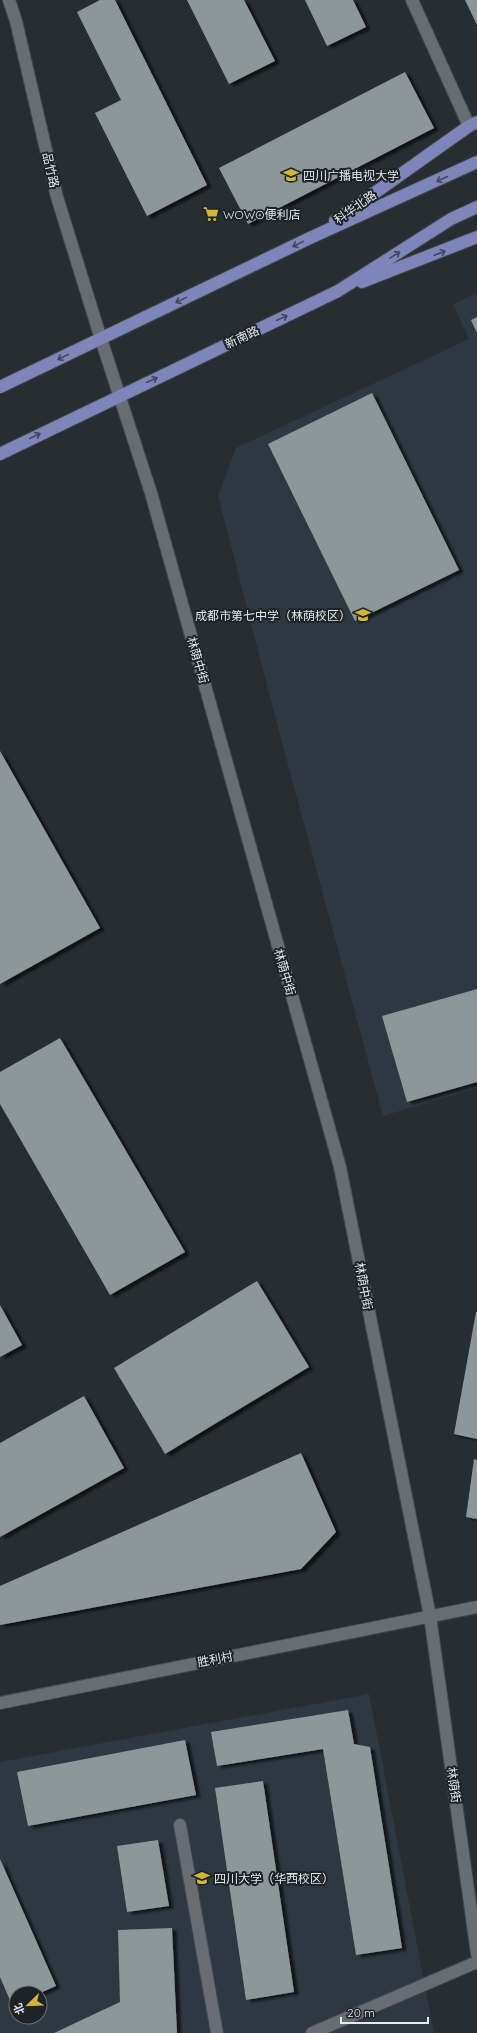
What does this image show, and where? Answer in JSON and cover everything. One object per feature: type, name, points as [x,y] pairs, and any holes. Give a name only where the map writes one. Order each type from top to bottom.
[{"type":"main road","name":"科华北路","points":[[312,237],[473,124]]},
{"type":"main road","points":[[0,387],[312,237],[477,162]]},
{"type":"main road","name":"新南路","points":[[0,454],[119,395],[338,291],[451,219],[477,207]]},
{"type":"main road","points":[[338,291],[477,237]]},
{"type":"street","name":"品竹路","points":[[9,0],[16,21],[57,197],[101,339]]},
{"type":"street","points":[[412,0],[473,124]]},
{"type":"street","name":"林荫中街","points":[[101,339],[151,493],[340,1167],[430,1616]]},
{"type":"street","name":"胜利村","points":[[0,1703],[477,1607]]},
{"type":"street","name":"林荫街","points":[[430,1616],[477,1954]]},
{"type":"street","points":[[180,1825],[217,2033]]},
{"type":"street","points":[[312,2033],[477,1962]]},
{"type":"shaded area","name":"成都市第七中学（林荫校区）","points":[[477,293],[477,1088],[383,1116],[280,735],[218,496],[236,448],[469,339],[453,304]]},
{"type":"shaded area","name":"四川大学（华西校区）","points":[[369,1694],[434,2033],[0,2033],[0,1762]]},
{"type":"building","points":[[100,0],[115,0],[207,185],[147,216],[95,113],[121,100],[77,12]]},
{"type":"building","points":[[187,0],[244,0],[275,61],[229,84]]},
{"type":"building","points":[[305,0],[353,0],[366,27],[327,46]]},
{"type":"building","points":[[465,0],[477,0],[477,25]]},
{"type":"building","points":[[405,72],[434,128],[248,224],[219,168]]},
{"type":"building","points":[[477,317],[477,333],[471,320]]},
{"type":"building","points":[[372,393],[459,570],[355,621],[268,444]]},
{"type":"building","points":[[0,751],[100,928],[0,984]]},
{"type":"building","points":[[477,989],[477,1082],[407,1102],[382,1016]]},
{"type":"building","points":[[60,1038],[185,1252],[110,1295],[0,1104],[0,1072]]},
{"type":"building","points":[[257,1281],[309,1367],[165,1454],[114,1368]]},
{"type":"building","points":[[0,1305],[22,1345],[0,1357]]},
{"type":"building","points":[[477,1312],[477,1439],[454,1434]]},
{"type":"building","points":[[84,1396],[124,1468],[0,1537],[0,1443]]},
{"type":"building","points":[[301,1453],[336,1532],[301,1569],[0,1625],[0,1586]]},
{"type":"building","points":[[474,1459],[477,1460],[477,1519],[466,1517]]},
{"type":"building","points":[[348,1710],[354,1744],[370,1747],[402,1948],[356,1955],[323,1749],[217,1766],[211,1732]]},
{"type":"building","points":[[185,1740],[196,1795],[28,1826],[17,1772]]},
{"type":"building","points":[[263,1781],[294,1992],[246,2000],[215,1788]]},
{"type":"building","points":[[158,1840],[169,1906],[127,1912],[117,1846]]},
{"type":"building","points":[[0,1859],[56,1986],[48,1990],[48,1985],[8,1985],[8,1996],[0,1977]]},
{"type":"building","points":[[172,1928],[177,2033],[54,2033],[120,2002],[118,1930]]},
{"type":"place","name":"四川广播电视大学","points":[[291,175]]},
{"type":"place","name":"WOWO便利店","points":[[211,214]]},
{"type":"place","name":"成都市第七中学（林荫校区）","points":[[363,615]]},
{"type":"place","name":"四川大学（华西校区）","points":[[202,1878]]}]
